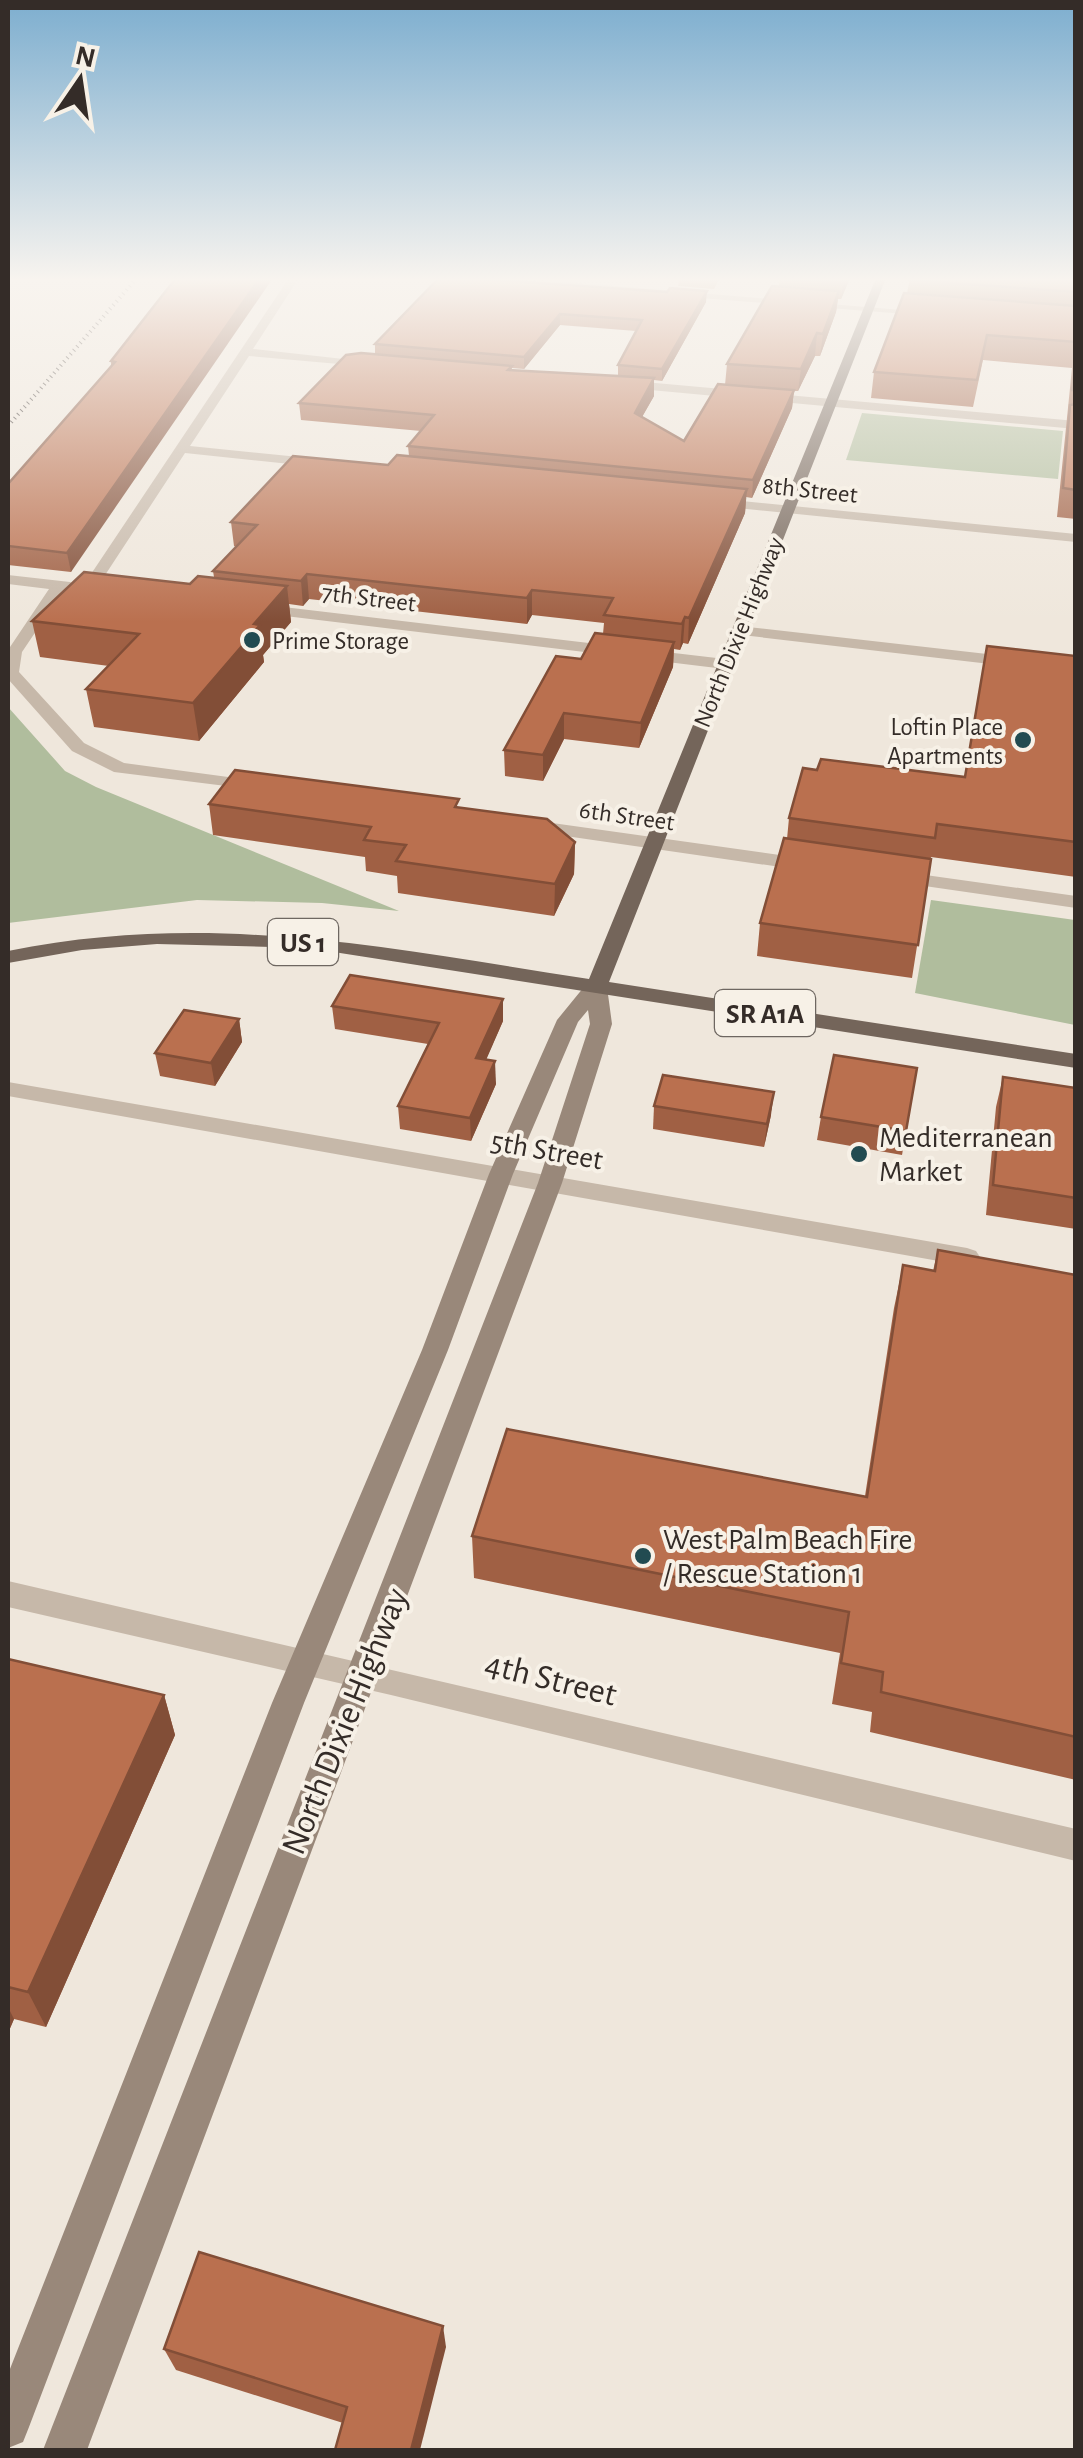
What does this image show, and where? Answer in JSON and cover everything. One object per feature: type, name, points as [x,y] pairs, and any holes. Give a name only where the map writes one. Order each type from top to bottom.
[{"type":"main road","name":"North Dixie Highway","points":[[596,987],[836,393]]},
{"type":"main road","name":"US 1","points":[[8,957],[135,940],[252,938],[308,942],[596,987]]},
{"type":"main road","name":"SR A1A","points":[[596,987],[1076,1062]]},
{"type":"street","points":[[8,580],[98,590],[219,393]]},
{"type":"street","points":[[717,393],[1076,425]]},
{"type":"street","points":[[181,450],[330,464]]},
{"type":"street","name":"8th Street","points":[[700,501],[1076,538]]},
{"type":"street","points":[[60,586],[14,652],[11,673],[78,747],[120,768],[274,790]]},
{"type":"street","name":"7th Street","points":[[247,608],[725,664]]},
{"type":"street","points":[[739,631],[1076,669]]},
{"type":"street","name":"6th Street","points":[[510,823],[821,867]]},
{"type":"street","points":[[880,875],[1076,902]]},
{"type":"street","name":"North Dixie Highway","points":[[8,2426],[307,1663],[435,1350],[501,1174],[568,1020],[596,987]]},
{"type":"street","name":"North Dixie Highway","points":[[64,2450],[360,1675],[381,1633],[550,1184],[601,1024],[596,987]]},
{"type":"street","name":"5th Street","points":[[8,1088],[1000,1263]]},
{"type":"street","name":"4th Street","points":[[8,1594],[1076,1844]]},
{"type":"green space","points":[[862,413],[1063,431],[1058,479],[846,460]]},
{"type":"green space","points":[[8,707],[65,771],[399,911],[322,903],[197,900],[8,923]]},
{"type":"green space","points":[[931,900],[1075,920],[1075,1025],[915,993]]},
{"type":"building","points":[[88,393],[179,393],[67,553],[8,546],[8,484]]},
{"type":"building","points":[[309,393],[646,393],[635,413],[684,441],[713,393],[793,393],[753,480],[408,446],[434,415],[299,403]]},
{"type":"building","points":[[1076,404],[1076,490],[1063,488],[1070,405]]},
{"type":"building","points":[[397,455],[747,489],[689,618],[685,617],[682,624],[604,615],[613,598],[532,590],[527,598],[307,574],[301,581],[213,571],[257,525],[231,522],[293,456],[388,465]]},
{"type":"building","points":[[84,572],[190,584],[198,576],[287,586],[254,624],[260,625],[193,703],[86,689],[139,634],[32,621]]},
{"type":"building","points":[[595,633],[674,642],[641,723],[564,713],[543,755],[504,750],[556,656],[581,659]]},
{"type":"building","name":"Loftin Place Apartments","points":[[987,646],[1076,656],[1076,842],[937,824],[935,838],[789,818],[803,768],[817,770],[821,759],[965,777]]},
{"type":"building","points":[[235,770],[459,799],[455,807],[547,819],[575,842],[555,884],[396,861],[406,845],[364,840],[371,827],[209,804]]},
{"type":"building","points":[[784,838],[931,859],[918,945],[760,923]]},
{"type":"building","points":[[350,975],[503,999],[476,1058],[495,1061],[470,1118],[398,1106],[439,1023],[332,1006]]},
{"type":"building","points":[[184,1010],[239,1019],[211,1063],[155,1053]]},
{"type":"building","points":[[834,1055],[917,1068],[906,1131],[821,1117]]},
{"type":"building","points":[[663,1075],[774,1092],[767,1124],[654,1106]]},
{"type":"building","points":[[1003,1077],[1076,1088],[1076,1198],[993,1185]]},
{"type":"building","points":[[938,1250],[1076,1275],[1076,1737],[881,1692],[883,1672],[841,1663],[849,1612],[472,1536],[507,1429],[867,1497],[903,1265],[935,1271]]},
{"type":"building","points":[[8,1659],[164,1695],[28,1992],[8,1987]]},
{"type":"building","points":[[199,2252],[443,2326],[411,2450],[335,2450],[347,2407],[164,2349]]},
{"type":"railway","points":[[8,426],[37,393]]},
{"type":"place","name":"Prime Storage","points":[[252,640]]},
{"type":"place","name":"Loftin Place Apartments","points":[[1023,740]]},
{"type":"place","name":"Mediterranean Market","points":[[859,1154]]},
{"type":"place","name":"West Palm Beach Fire / Rescue Station 1","points":[[643,1556]]}]
